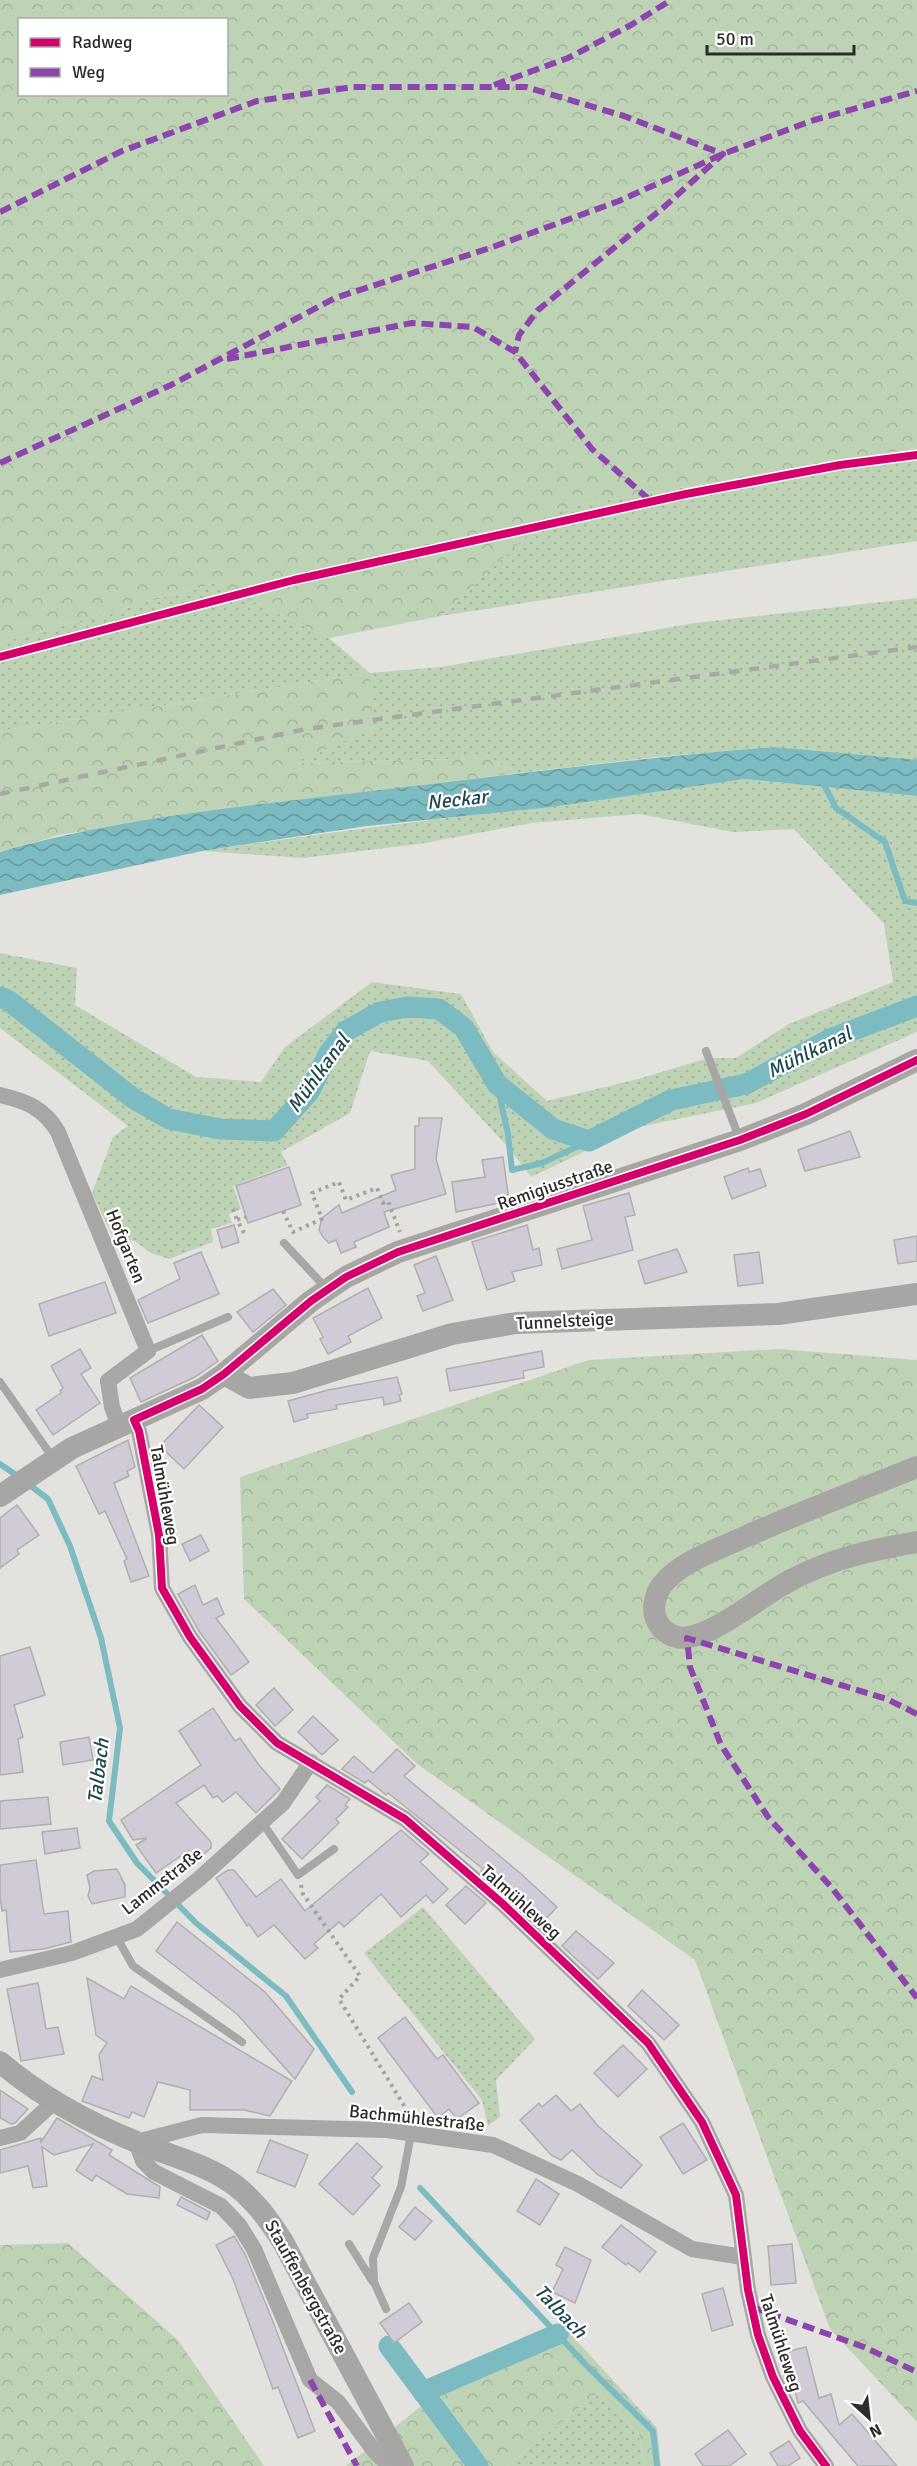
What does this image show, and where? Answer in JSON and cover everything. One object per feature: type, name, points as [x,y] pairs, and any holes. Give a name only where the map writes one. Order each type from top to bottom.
[{"type":"street","name":"Remigiusstraße","points":[[3,1493],[50,1460],[202,1389],[346,1277],[406,1250],[740,1140],[806,1114],[917,1060]]},
{"type":"street","name":"Hofgarten","points":[[0,1095],[34,1106],[48,1115],[58,1132],[148,1351]]},
{"type":"street","name":"Tunnelsteige","points":[[224,1374],[249,1388],[293,1383],[452,1334],[516,1323],[592,1318],[768,1315],[917,1294]]},
{"type":"street","points":[[127,1423],[112,1407],[108,1381],[148,1351]]},
{"type":"street","name":"Talmühleweg","points":[[127,1423],[139,1431],[159,1535],[162,1588],[190,1637],[240,1706],[277,1743],[405,1819],[503,1904],[648,2043],[702,2122],[720,2156],[736,2195],[742,2257],[758,2335],[773,2377],[800,2431],[826,2466]]},
{"type":"street","points":[[917,1467],[702,1556],[680,1569],[662,1585],[654,1603],[655,1617],[662,1629],[675,1637],[687,1638],[704,1632],[791,1580],[835,1560],[878,1548],[917,1542]]},
{"type":"street","name":"Lammstraße","points":[[0,1970],[72,1953],[137,1929],[284,1803],[311,1762]]},
{"type":"street","name":"Stauffenbergstraße","points":[[0,2062],[54,2102],[136,2142],[205,2169],[234,2185],[263,2211],[283,2242],[407,2464]]},
{"type":"street","points":[[0,2138],[20,2133],[54,2102]]},
{"type":"street","name":"Bachmühlestraße","points":[[136,2142],[202,2125],[387,2130],[493,2145],[578,2184],[692,2249],[742,2257]]},
{"type":"street","name":"Stauffenbergstraße","points":[[136,2142],[143,2162],[154,2172],[221,2206],[238,2225],[254,2249],[310,2380],[338,2402],[376,2453],[386,2462],[407,2464]]},
{"type":"lane","points":[[706,1051],[740,1140]]},
{"type":"lane","points":[[284,1243],[327,1290]]},
{"type":"lane","points":[[148,1351],[228,1317]]},
{"type":"lane","points":[[0,1382],[50,1460]]},
{"type":"lane","points":[[262,1822],[298,1875],[334,1849]]},
{"type":"lane","points":[[116,1936],[134,1966],[242,2042]]},
{"type":"lane","points":[[374,2282],[374,2258],[401,2187],[417,2135]]},
{"type":"lane","points":[[349,2244],[374,2282],[386,2309]]},
{"type":"path","points":[[283,1211],[292,1232],[322,1219],[312,1193],[339,1182],[346,1200],[377,1188],[383,1203],[388,1201],[406,1250]]},
{"type":"path","points":[[233,1209],[244,1233]]},
{"type":"path","points":[[237,1220],[246,1217]]},
{"type":"path","points":[[298,1875],[303,1894],[360,1976],[339,1999],[417,2135]]},
{"type":"green space","points":[[0,0],[917,0],[917,448],[555,509],[441,616],[329,638],[215,583],[0,643]]},
{"type":"green space","points":[[917,448],[917,541],[441,616],[555,509]]},
{"type":"green space","points":[[215,583],[329,638],[370,673],[441,667],[695,623],[917,598],[917,762],[774,747],[656,757],[519,773],[487,758],[292,763],[369,673],[0,731],[0,643]]},
{"type":"green space","points":[[369,673],[373,729],[294,763],[487,758],[519,773],[242,807],[59,835],[0,852],[0,731]]},
{"type":"green space","points":[[745,779],[917,796],[917,1032],[756,1103],[634,1128],[531,1177],[508,1147],[428,1061],[370,1051],[350,1113],[281,1152],[288,1165],[233,1186],[241,1209],[229,1214],[232,1223],[211,1229],[213,1242],[169,1259],[151,1253],[135,1241],[113,1237],[92,1193],[113,1137],[128,1126],[0,1028],[0,953],[77,968],[75,1005],[196,1077],[261,1082],[285,1047],[372,982],[461,994],[493,1052],[547,1101],[638,1079],[708,1058],[736,1058],[789,1024],[893,982],[884,924],[794,829],[733,832],[639,814],[532,823],[419,844],[303,858],[202,851]]},
{"type":"green space","points":[[779,1349],[917,1360],[917,2422],[830,2329],[695,1960],[417,1764],[244,1599],[240,1477],[589,1360]]},
{"type":"green space","points":[[423,1907],[535,2039],[496,2080],[500,2117],[488,2126],[482,2100],[364,1953]]},
{"type":"green space","points":[[68,2243],[178,2340],[264,2466],[0,2466],[0,2245]]},
{"type":"green space","points":[[564,2327],[657,2428],[661,2466],[644,2466],[639,2434],[598,2392],[507,2466],[346,2466],[440,2391]]},
{"type":"green space","points":[[598,2392],[639,2434],[644,2466],[507,2466]]},
{"type":"water","name":"Neckar","points":[[774,747],[917,760],[917,796],[745,779],[551,807],[367,826],[202,851],[0,895],[0,852],[89,830],[271,803],[619,762]]},
{"type":"building","points":[[419,1118],[442,1118],[436,1159],[446,1194],[384,1212],[389,1227],[354,1242],[356,1247],[341,1253],[336,1240],[329,1243],[319,1230],[322,1218],[339,1205],[342,1213],[396,1190],[391,1175],[415,1169],[415,1126],[419,1126]]},
{"type":"building","points":[[850,1131],[860,1157],[805,1171],[798,1150]]},
{"type":"building","points":[[503,1157],[509,1201],[456,1212],[452,1182],[485,1177],[482,1160]]},
{"type":"building","points":[[289,1167],[301,1205],[248,1223],[236,1186]]},
{"type":"building","points":[[748,1168],[749,1172],[760,1169],[766,1186],[732,1199],[724,1177]]},
{"type":"building","points":[[629,1193],[635,1215],[625,1217],[633,1250],[562,1269],[557,1249],[592,1240],[583,1206]]},
{"type":"building","points":[[234,1225],[239,1242],[222,1248],[217,1230]]},
{"type":"building","points":[[527,1225],[533,1250],[539,1248],[542,1265],[512,1272],[515,1281],[487,1290],[472,1242]]},
{"type":"building","points":[[917,1236],[917,1261],[898,1264],[894,1240]]},
{"type":"building","points":[[677,1249],[687,1272],[645,1284],[638,1261]]},
{"type":"building","points":[[201,1252],[219,1294],[148,1323],[138,1300],[180,1279],[174,1263]]},
{"type":"building","points":[[759,1252],[763,1283],[738,1286],[734,1255]]},
{"type":"building","points":[[436,1256],[453,1300],[423,1311],[417,1296],[425,1293],[414,1265]]},
{"type":"building","points":[[105,1282],[116,1313],[49,1336],[39,1304]]},
{"type":"building","points":[[368,1288],[382,1318],[348,1336],[351,1342],[328,1354],[320,1339],[323,1337],[313,1318]]},
{"type":"building","points":[[273,1289],[286,1305],[253,1332],[237,1312]]},
{"type":"building","points":[[202,1335],[218,1361],[195,1377],[141,1402],[130,1378]]},
{"type":"building","points":[[80,1349],[91,1368],[81,1374],[100,1403],[53,1435],[36,1410],[61,1393],[63,1388],[51,1366]]},
{"type":"building","points":[[542,1351],[544,1367],[523,1371],[524,1378],[450,1391],[446,1369]]},
{"type":"building","points":[[397,1377],[402,1394],[399,1395],[401,1401],[384,1405],[383,1397],[336,1405],[337,1409],[307,1414],[308,1418],[294,1422],[288,1401],[328,1390]]},
{"type":"building","points":[[199,1405],[223,1427],[184,1469],[160,1446]]},
{"type":"building","points":[[128,1440],[135,1467],[127,1471],[129,1476],[114,1483],[149,1576],[131,1582],[124,1561],[127,1559],[105,1511],[99,1514],[76,1466]]},
{"type":"building","points":[[17,1505],[39,1535],[17,1550],[19,1554],[0,1568],[0,1518]]},
{"type":"building","points":[[201,1535],[209,1551],[190,1561],[182,1544]]},
{"type":"building","points":[[195,1585],[203,1605],[217,1598],[224,1614],[216,1618],[249,1662],[231,1675],[199,1631],[178,1594]]},
{"type":"building","points":[[30,1647],[45,1695],[14,1705],[23,1737],[18,1739],[23,1772],[0,1775],[0,1656]]},
{"type":"building","points":[[274,1688],[293,1710],[275,1726],[256,1705]]},
{"type":"building","points":[[213,1708],[235,1741],[240,1738],[280,1789],[256,1813],[236,1792],[223,1802],[217,1796],[213,1798],[204,1785],[176,1803],[211,1842],[211,1848],[196,1861],[188,1851],[156,1873],[136,1845],[147,1838],[133,1840],[121,1820],[201,1765],[179,1731]]},
{"type":"building","points":[[313,1716],[338,1740],[322,1755],[298,1732]]},
{"type":"building","points":[[89,1737],[93,1760],[63,1765],[60,1742]]},
{"type":"building","points":[[397,1749],[415,1766],[404,1776],[557,1907],[541,1924],[481,1871],[483,1869],[388,1793],[386,1795],[368,1780],[365,1783],[342,1769],[354,1756],[373,1773]]},
{"type":"building","points":[[327,1785],[350,1799],[345,1805],[348,1807],[336,1819],[339,1823],[302,1859],[282,1839],[320,1801],[316,1797]]},
{"type":"building","points":[[48,1797],[51,1824],[0,1829],[0,1801]]},
{"type":"building","points":[[77,1828],[80,1848],[63,1851],[62,1849],[62,1851],[45,1854],[42,1832]]},
{"type":"building","points":[[401,1830],[429,1854],[420,1862],[448,1889],[433,1903],[426,1895],[401,1917],[381,1894],[344,1927],[339,1922],[314,1944],[318,1948],[305,1959],[274,1925],[258,1937],[249,1924],[247,1926],[216,1878],[228,1870],[234,1870],[256,1897],[281,1879],[305,1911]]},
{"type":"building","points":[[36,1860],[44,1914],[68,1911],[71,1942],[44,1949],[10,1952],[6,1910],[2,1911],[0,1896],[0,1865]]},
{"type":"building","points":[[117,1869],[125,1885],[125,1897],[92,1904],[88,1896],[90,1888],[87,1875],[94,1871]]},
{"type":"building","points":[[466,1886],[486,1903],[465,1924],[446,1905]]},
{"type":"building","points":[[177,1922],[265,1992],[314,2049],[295,2079],[237,2014],[156,1951]]},
{"type":"building","points":[[576,1931],[614,1963],[598,1979],[562,1946]]},
{"type":"building","points":[[87,1978],[124,1999],[131,1986],[292,2081],[270,2116],[244,2110],[190,2110],[190,2090],[158,2082],[144,2117],[132,2112],[129,2118],[82,2101],[92,2076],[103,2080],[99,2055],[107,2043],[96,2035]]},
{"type":"building","points":[[38,1983],[46,2029],[58,2027],[64,2054],[21,2061],[7,1989]]},
{"type":"building","points":[[642,1990],[679,2025],[664,2040],[628,2006]]},
{"type":"building","points":[[405,2017],[437,2059],[443,2055],[479,2103],[457,2119],[449,2109],[438,2118],[378,2038]]},
{"type":"building","points":[[623,2045],[647,2069],[618,2097],[594,2073]]},
{"type":"building","points":[[0,2090],[28,2109],[15,2123],[11,2124],[0,2118]]},
{"type":"building","points":[[556,2095],[571,2111],[580,2104],[598,2126],[642,2165],[621,2188],[598,2175],[572,2150],[561,2160],[551,2155],[520,2120],[539,2103],[542,2107]]},
{"type":"building","points":[[57,2118],[112,2150],[109,2155],[160,2187],[159,2198],[127,2194],[96,2175],[92,2181],[76,2170],[93,2144],[54,2155],[42,2147],[47,2186],[33,2188],[28,2166],[0,2173],[0,2150],[41,2138],[41,2142]]},
{"type":"building","points":[[683,2123],[707,2160],[683,2174],[660,2137]]},
{"type":"building","points":[[270,2140],[308,2155],[295,2187],[257,2172]]},
{"type":"building","points":[[357,2143],[382,2167],[372,2178],[380,2185],[353,2215],[319,2184]]},
{"type":"building","points":[[536,2179],[559,2194],[540,2225],[517,2211]]},
{"type":"building","points":[[181,2197],[210,2212],[207,2220],[177,2205]]},
{"type":"building","points":[[415,2207],[432,2221],[415,2240],[399,2227]]},
{"type":"building","points":[[621,2225],[656,2252],[640,2272],[628,2263],[626,2265],[602,2247]]},
{"type":"building","points":[[234,2236],[245,2254],[268,2309],[315,2431],[298,2438],[278,2387],[273,2389],[233,2279],[216,2245]]},
{"type":"building","points":[[792,2244],[796,2283],[771,2285],[768,2246]]},
{"type":"building","points":[[565,2247],[591,2260],[575,2303],[552,2292],[563,2269],[556,2265]]},
{"type":"building","points":[[723,2288],[733,2325],[712,2331],[702,2294]]},
{"type":"building","points":[[409,2303],[422,2322],[394,2343],[380,2323]]},
{"type":"building","points":[[806,2347],[819,2398],[831,2394],[839,2425],[852,2414],[897,2466],[858,2466],[803,2401],[798,2403],[795,2391],[792,2392],[783,2374],[778,2354]]},
{"type":"building","points":[[728,2430],[746,2454],[729,2466],[703,2466],[695,2454]]},
{"type":"building","points":[[789,2441],[800,2458],[788,2466],[778,2466],[770,2453]]},
{"type":"waterway","points":[[821,779],[836,808],[885,842],[905,901],[917,903]]},
{"type":"waterway","name":"Mühlkanal","points":[[0,997],[8,1000],[134,1099],[169,1119],[220,1129],[274,1131],[309,1092],[329,1053],[346,1031],[380,1012],[408,1007],[439,1009],[464,1028],[497,1084],[553,1129],[589,1141],[671,1100],[746,1084],[830,1039],[917,1006]]},
{"type":"waterway","points":[[497,1084],[508,1134],[512,1170],[542,1163],[589,1141]]},
{"type":"waterway","name":"Talbach","points":[[0,1464],[19,1477]]},
{"type":"waterway","name":"Talbach","points":[[27,1483],[48,1499],[70,1546],[101,1638],[120,1728],[109,1821],[137,1863],[196,1923],[286,1996],[352,2092]]},
{"type":"waterway","name":"Talbach","points":[[420,2188],[589,2368],[653,2431],[657,2466]]},
{"type":"waterway","points":[[423,2392],[558,2334]]},
{"type":"waterway","points":[[389,2346],[478,2466]]},
{"type":"railway","points":[[0,794],[306,729],[917,647]]},
{"type":"marked path","points":[[494,85],[568,58],[631,25],[671,0]]},
{"type":"marked path","points":[[0,212],[122,151],[257,101],[353,87],[526,87],[624,116],[723,154],[664,207],[538,310],[519,335],[515,352]]},
{"type":"marked path","points":[[0,463],[171,385],[335,298],[490,248],[619,201],[723,154],[811,121],[917,91]]},
{"type":"marked path","points":[[227,359],[412,323],[473,327],[515,352],[592,449],[652,502]]},
{"type":"marked path","points":[[917,1714],[887,1699],[687,1638],[690,1667],[721,1745],[768,1817],[832,1888],[917,1998]]},
{"type":"marked path","points":[[752,2307],[864,2347],[917,2372]]},
{"type":"marked path","points":[[310,2380],[357,2466]]},
{"type":"cycle path","points":[[0,657],[294,580],[686,494],[840,465],[917,455]]},
{"type":"cycle path","points":[[826,2466],[800,2431],[773,2377],[758,2335],[748,2290],[736,2195],[702,2122],[648,2043],[503,1904],[405,1819],[277,1743],[240,1706],[190,1637],[162,1588],[159,1535],[139,1431],[134,1420],[202,1389],[224,1374],[311,1301],[346,1277],[398,1252],[740,1140],[806,1114],[917,1060]]}]
